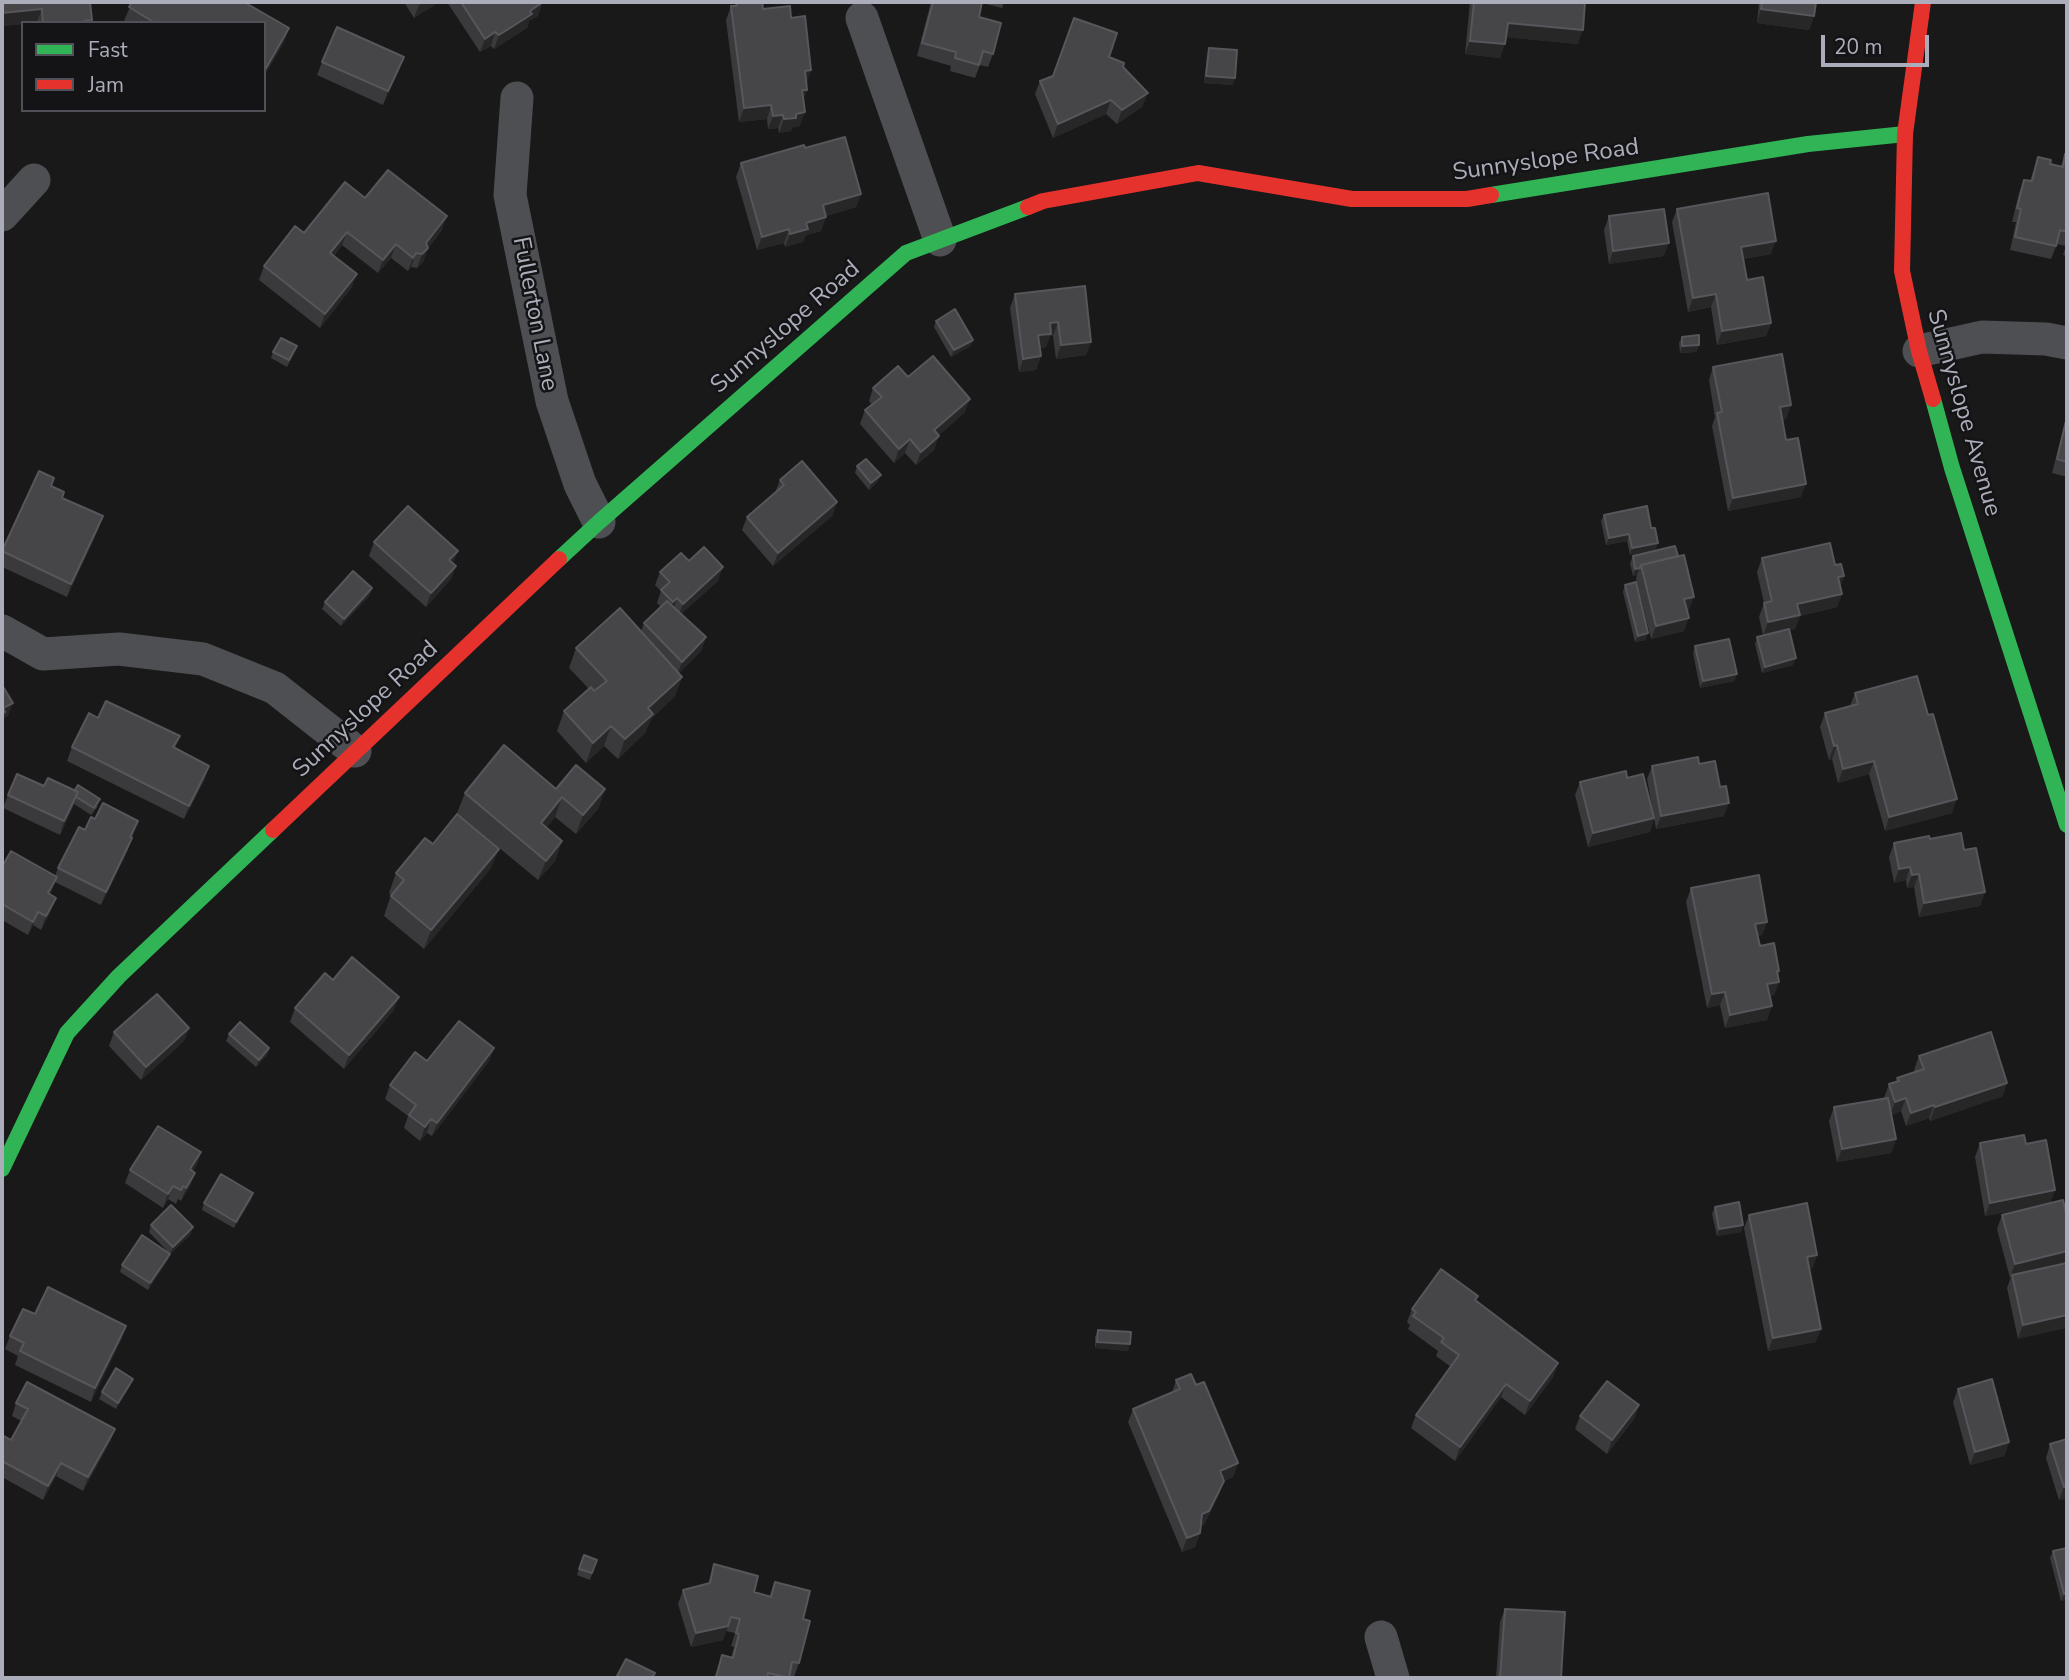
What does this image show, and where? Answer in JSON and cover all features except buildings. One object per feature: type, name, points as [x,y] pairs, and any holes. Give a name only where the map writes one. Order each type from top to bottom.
[{"type":"street","name":"Sunnyslope Avenue","points":[[1923,2],[1905,134],[1902,271],[1919,351],[1952,468],[2067,825]]},
{"type":"street","points":[[862,18],[940,240]]},
{"type":"street","name":"Fullerton Lane","points":[[517,99],[510,195],[552,401],[580,484],[599,522]]},
{"type":"street","name":"Sunnyslope Road","points":[[2,1169],[67,1033],[119,976],[599,522],[906,253],[1043,201],[1198,173],[1352,199],[1468,199],[1808,144],[1905,134]]},
{"type":"street","points":[[2,215],[34,180]]},
{"type":"street","points":[[1919,351],[1982,337],[2046,339],[2067,343]]},
{"type":"street","points":[[2,631],[43,654],[119,649],[203,659],[275,688],[355,751]]},
{"type":"street","points":[[1381,1637],[1393,1678]]},
{"type":"traffic: fast","points":[[1491,195],[1808,144],[1905,134]]},
{"type":"traffic: fast","points":[[559,559],[906,253],[1028,207]]},
{"type":"traffic: fast","points":[[1933,399],[1952,468],[2067,825]]},
{"type":"traffic: fast","points":[[2,1169],[67,1033],[119,976],[273,830]]},
{"type":"traffic: jam","points":[[1923,2],[1905,134],[1902,271],[1919,351],[1933,399]]},
{"type":"traffic: jam","points":[[1028,207],[1043,201],[1198,173],[1352,199],[1467,199],[1491,195]]},
{"type":"traffic: jam","points":[[273,830],[559,559]]}]
